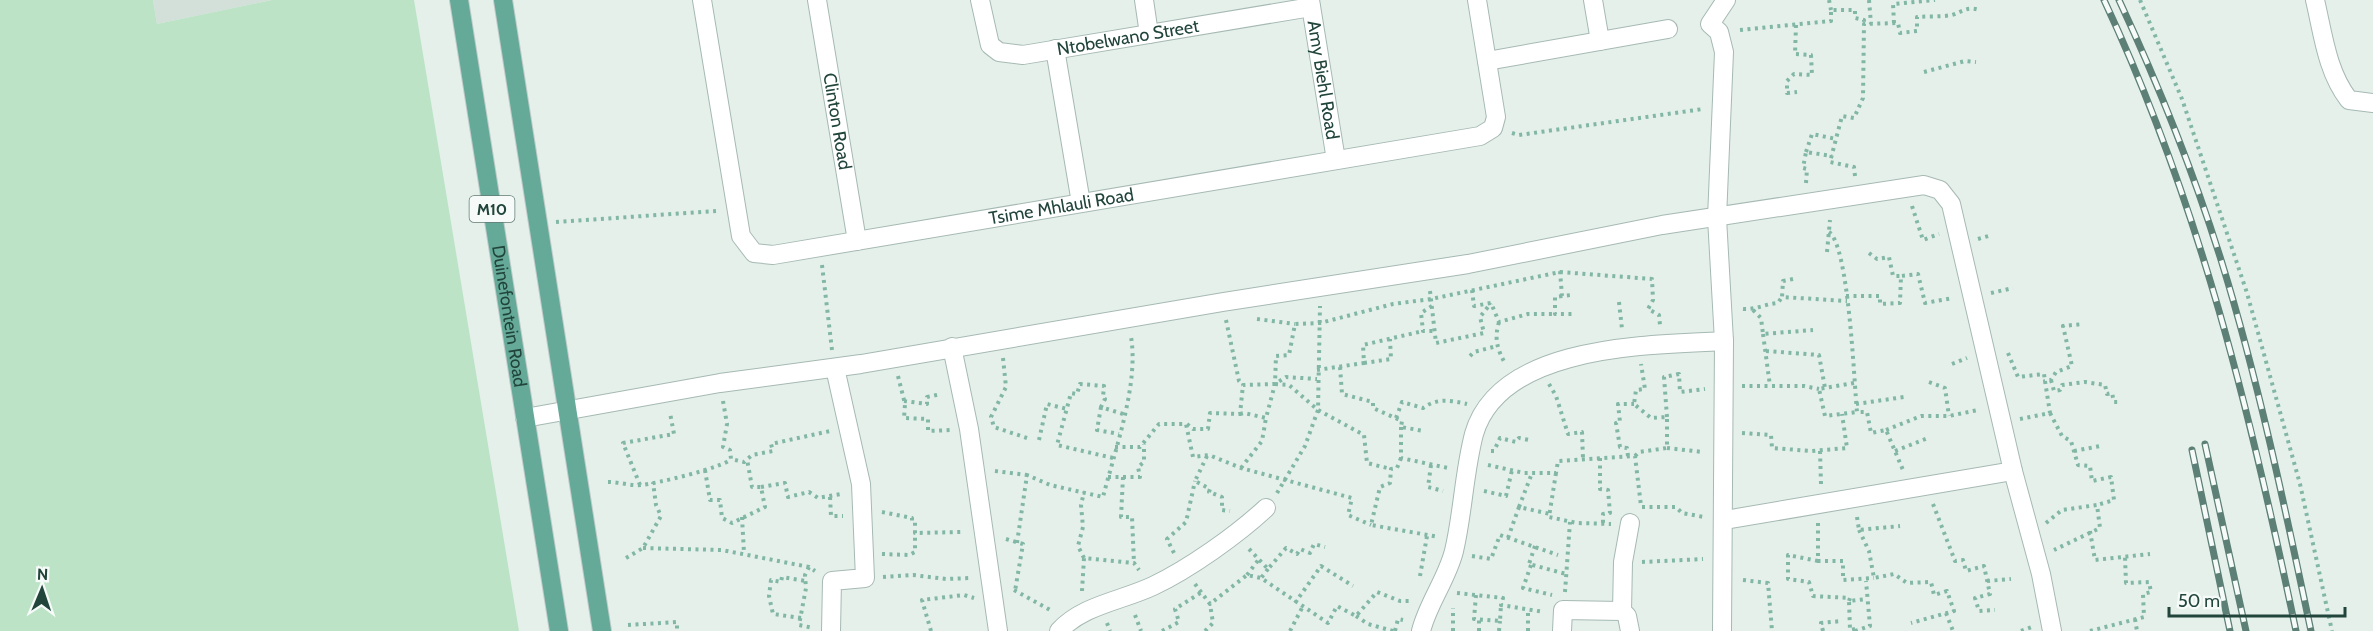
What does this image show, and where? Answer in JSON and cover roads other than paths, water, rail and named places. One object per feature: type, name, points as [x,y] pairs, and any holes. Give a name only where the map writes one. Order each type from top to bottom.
[{"type":"main road","name":"Duinefontein Road","points":[[459,0],[559,631]]},
{"type":"main road","name":"M10","points":[[503,0],[602,631]]},
{"type":"street","name":"Tsime Mhlauli Road","points":[[702,0],[741,236],[754,253],[773,255],[1480,136],[1493,128],[1496,117],[1487,61]]},
{"type":"street","name":"Clinton Road","points":[[817,0],[857,242]]},
{"type":"street","name":"Ntobelwano Street","points":[[980,0],[990,45],[999,52],[1023,55],[1311,4]]},
{"type":"street","points":[[1144,0],[1149,34]]},
{"type":"street","points":[[1477,0],[1487,61],[1668,29]]},
{"type":"street","points":[[1593,0],[1600,41]]},
{"type":"street","points":[[1722,631],[1725,520],[1724,341],[1717,218],[1724,52],[1714,28],[1726,0]]},
{"type":"street","points":[[2315,0],[2334,76],[2340,89],[2349,100],[2373,103]]},
{"type":"street","name":"Amy Biehl Road","points":[[1311,4],[1336,160]]},
{"type":"street","points":[[1055,49],[1081,203]]},
{"type":"street","points":[[525,418],[720,383],[835,368],[1128,319],[1225,310],[1319,288],[1467,264],[1662,225],[1924,185],[1940,190],[1951,204],[2013,471],[2036,555],[2052,631]]},
{"type":"street","points":[[1421,631],[1455,546],[1475,433],[1487,409],[1515,381],[1559,362],[1631,347],[1724,341]]},
{"type":"street","points":[[952,347],[969,429],[998,631]]},
{"type":"street","points":[[831,631],[832,581],[865,578],[861,484],[835,368]]},
{"type":"street","points":[[1725,520],[2013,471]]},
{"type":"street","points":[[1059,631],[1070,618],[1150,588],[1184,570],[1266,508]]},
{"type":"street","points":[[1622,611],[1623,562],[1630,523]]},
{"type":"street","points":[[1562,631],[1564,604],[1622,611],[1627,616],[1630,631]]},
{"type":"railway","points":[[2104,0],[2138,77],[2168,154],[2219,310],[2260,468],[2296,631]]},
{"type":"railway","points":[[2119,0],[2175,130],[2222,263],[2260,400],[2311,631]]},
{"type":"railway","points":[[2205,444],[2246,631]]},
{"type":"railway","points":[[2192,450],[2230,631]]}]
